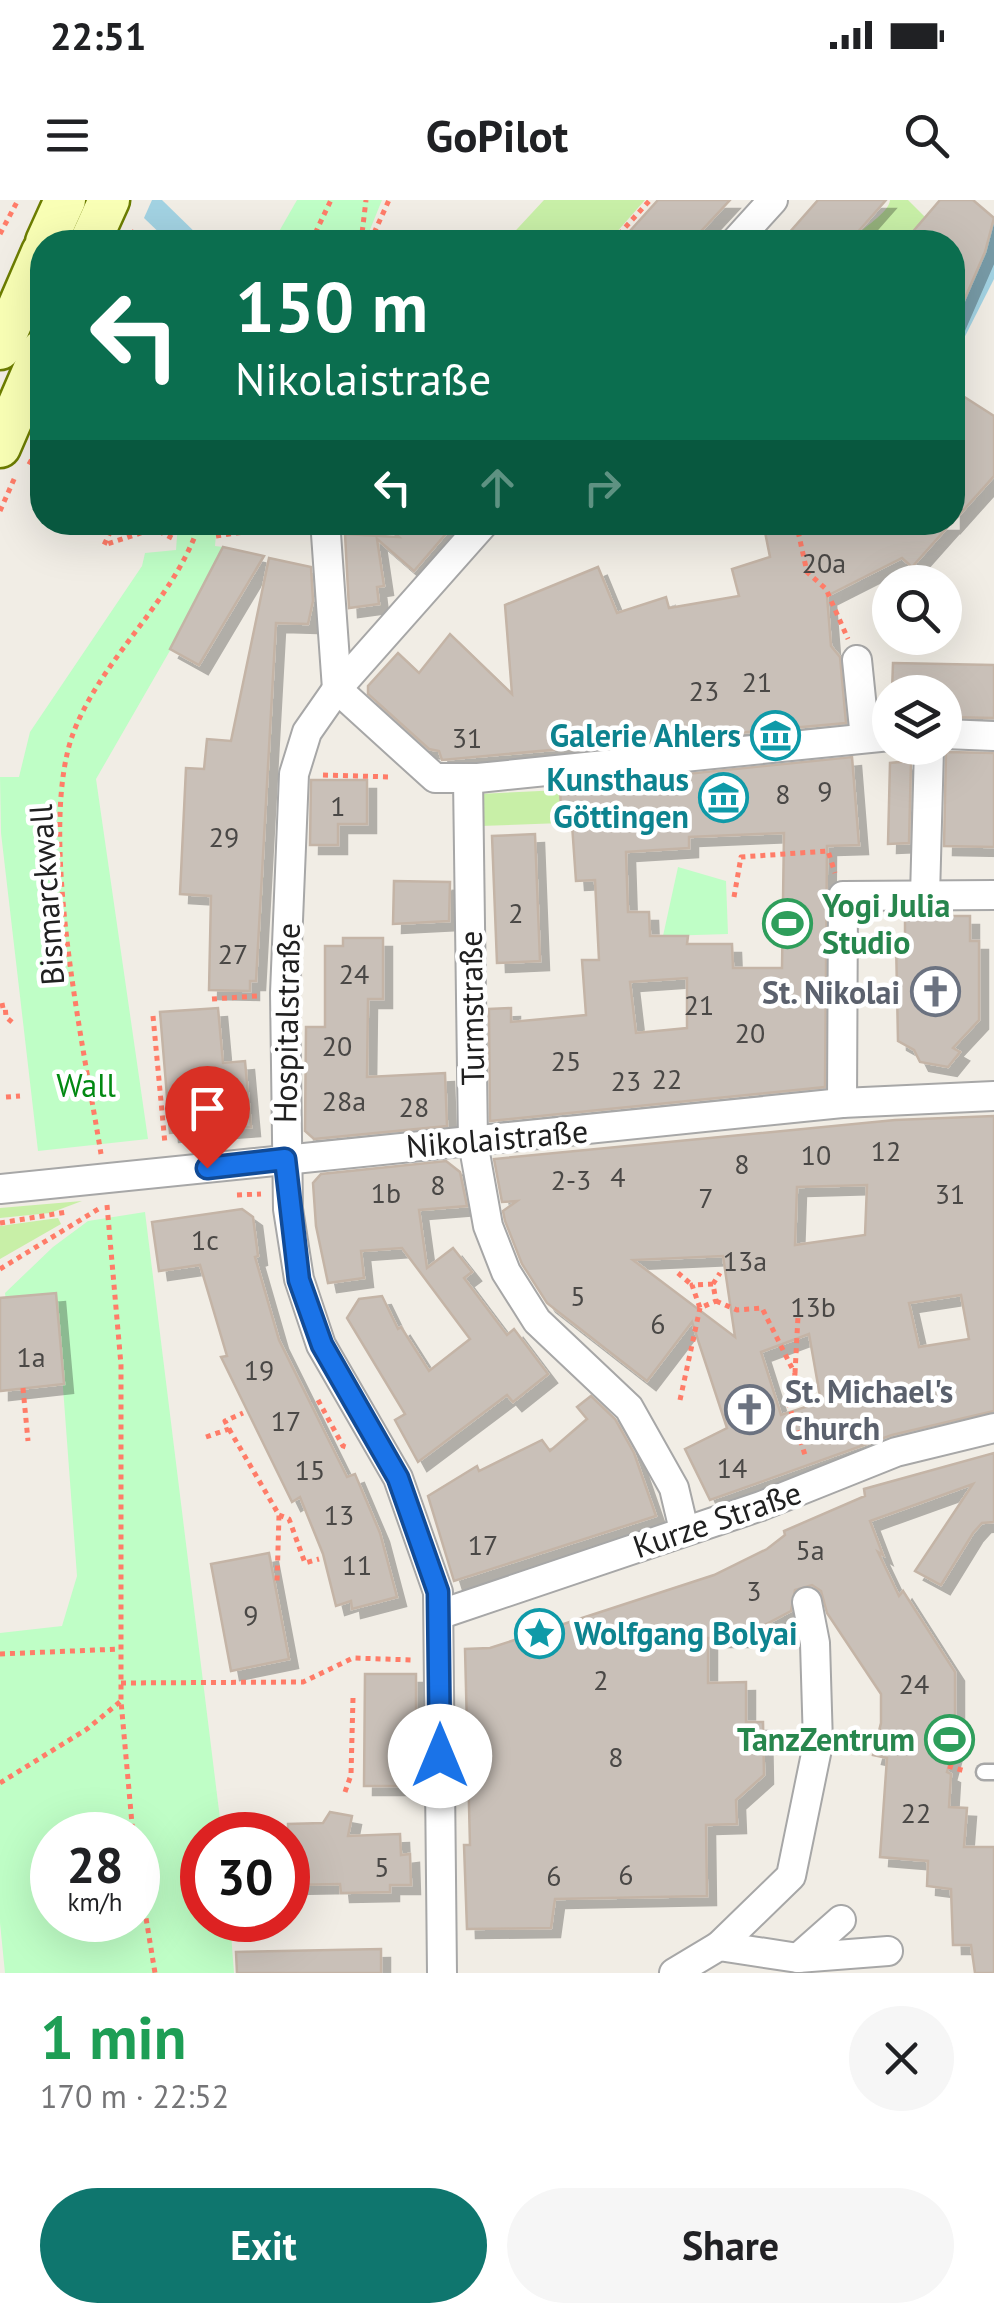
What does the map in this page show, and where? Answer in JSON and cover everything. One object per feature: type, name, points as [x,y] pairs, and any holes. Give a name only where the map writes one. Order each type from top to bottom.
[{"type":"main road","points":[[51,230],[65,200]]},
{"type":"main road","points":[[0,350],[30,280]]},
{"type":"main road","points":[[12,453],[30,391]]},
{"type":"street","points":[[746,230],[772,200]]},
{"type":"street","points":[[326,535],[338,689],[435,778],[468,779],[872,738]]},
{"type":"street","name":"Hospitalstraße","points":[[442,1973],[438,1592],[398,1478],[322,1345],[302,1290],[285,1159],[285,993],[294,774],[307,732],[338,689],[474,535]]},
{"type":"street","points":[[857,660],[872,718]]},
{"type":"street","points":[[962,735],[994,736]]},
{"type":"street","points":[[925,896],[929,765]]},
{"type":"street","name":"Turmstraße","points":[[468,779],[472,1142],[488,1226],[514,1288],[537,1321],[629,1408],[674,1488],[684,1530]]},
{"type":"street","points":[[842,1103],[843,896],[994,896]]},
{"type":"street","name":"Nikolaistraße","points":[[0,1190],[106,1191],[168,1172],[285,1159],[842,1103],[994,1096]]},
{"type":"street","name":"Kurze Straße","points":[[440,1614],[814,1485],[896,1452],[994,1428]]},
{"type":"street","points":[[674,1973],[719,1946],[791,1876],[818,1744],[815,1643],[807,1602]]},
{"type":"street","points":[[798,1958],[841,1920]]},
{"type":"street","points":[[719,1946],[798,1958],[888,1950]]},
{"type":"path","points":[[0,234],[18,200]]},
{"type":"path","points":[[316,230],[331,200]]},
{"type":"path","points":[[362,230],[366,200]]},
{"type":"path","points":[[375,230],[389,200]]},
{"type":"path","points":[[623,230],[650,200]]},
{"type":"path","points":[[109,535],[104,546],[136,535]]},
{"type":"path","points":[[166,535],[176,540]]},
{"type":"path","name":"Bismarckwall","points":[[106,1191],[67,920],[60,810],[62,770],[90,702],[179,569],[194,535]]},
{"type":"path","points":[[216,536],[221,535]]},
{"type":"path","points":[[799,535],[807,572],[826,589],[857,660]]},
{"type":"path","points":[[294,774],[435,778]]},
{"type":"path","points":[[734,897],[741,856],[828,851]]},
{"type":"path","points":[[212,999],[285,993]]},
{"type":"path","points":[[0,1006],[5,1006],[6,1017],[13,1024]]},
{"type":"path","points":[[153,1016],[168,1172]]},
{"type":"path","points":[[6,1097],[20,1096]]},
{"type":"path","points":[[0,1223],[44,1219],[106,1191]]},
{"type":"path","points":[[0,1269],[106,1191]]},
{"type":"path","points":[[106,1191],[121,1365],[120,1649],[131,1812]]},
{"type":"path","points":[[678,1273],[692,1285],[700,1308],[680,1400]]},
{"type":"path","points":[[716,1302],[713,1284],[720,1273]]},
{"type":"path","points":[[692,1285],[713,1284]]},
{"type":"path","points":[[700,1308],[716,1302],[737,1310],[762,1308],[796,1374]]},
{"type":"path","points":[[798,1316],[796,1374],[789,1405],[814,1485]]},
{"type":"path","points":[[23,1388],[28,1440]]},
{"type":"path","points":[[243,1413],[225,1421],[278,1515],[277,1583]]},
{"type":"path","points":[[206,1437],[229,1429]]},
{"type":"path","points":[[278,1515],[290,1519],[306,1563],[318,1560]]},
{"type":"path","points":[[0,1654],[120,1649]]},
{"type":"path","points":[[122,1683],[302,1682],[354,1658],[440,1661]]},
{"type":"path","points":[[345,1792],[350,1775],[353,1698]]},
{"type":"path","points":[[0,1783],[87,1729],[122,1701]]},
{"type":"path","points":[[150,1942],[155,1973]]},
{"type":"green space","points":[[297,200],[382,200],[370,230],[280,230]]},
{"type":"green space","points":[[544,200],[645,200],[619,230],[516,230]]},
{"type":"green space","points":[[890,200],[908,200],[925,217],[914,230],[863,230]]},
{"type":"green space","name":"Wall","points":[[177,535],[216,535],[215,546],[223,547],[202,595],[96,779],[148,1139],[38,1151],[1,833],[0,777],[19,777],[30,732],[142,566],[145,553],[176,550]]},
{"type":"green space","points":[[561,790],[562,823],[480,826],[478,794]]},
{"type":"green space","points":[[678,867],[726,881],[728,934],[663,936]]},
{"type":"green space","points":[[82,1201],[50,1213],[0,1218],[0,1208]]},
{"type":"green space","points":[[145,1212],[219,1812],[180,1812],[180,1942],[232,1942],[234,1973],[5,1973],[0,1923],[0,1633],[62,1626],[77,1576],[56,1293],[6,1301],[5,1293],[53,1247],[88,1221]]},
{"type":"green space","points":[[58,1218],[61,1224],[0,1259],[0,1226]]},
{"type":"water","points":[[152,200],[162,200],[193,230],[156,230],[144,218]]},
{"type":"water","points":[[994,223],[994,279],[965,336],[965,294]]},
{"type":"building","points":[[658,200],[730,200],[702,230],[631,230]]},
{"type":"building","points":[[818,200],[886,200],[860,230],[792,230]]},
{"type":"building","points":[[940,200],[973,200],[994,218],[985,252],[965,298],[965,230],[914,230]]},
{"type":"building","points":[[965,397],[994,416],[994,476],[965,508]]},
{"type":"building","points":[[345,535],[399,537],[397,535],[445,535],[414,571],[377,539],[384,586],[377,587],[379,604],[349,608]]},
{"type":"building","points":[[766,535],[940,535],[914,565],[902,558],[888,565],[872,565],[872,573],[827,596],[831,646],[840,657],[846,723],[442,760],[439,751],[429,749],[368,694],[368,686],[398,653],[419,673],[450,634],[512,694],[505,605],[598,567],[617,613],[666,597],[669,608],[739,596],[732,569],[770,557]]},
{"type":"building","points":[[223,547],[264,556],[199,665],[170,649]]},
{"type":"building","points":[[269,558],[311,567],[313,601],[308,624],[276,623],[256,981],[250,981],[250,991],[209,990],[211,896],[180,894],[186,768],[204,769],[207,739],[231,741]]},
{"type":"building","points":[[893,663],[994,665],[994,718],[962,717],[962,675],[893,675]]},
{"type":"building","points":[[962,752],[994,753],[994,847],[944,846],[946,765],[962,765]]},
{"type":"building","points":[[852,757],[859,845],[827,846],[825,1087],[490,1121],[489,1009],[511,1008],[511,1022],[586,1015],[582,960],[599,960],[595,880],[576,881],[571,810],[561,811],[560,787]],"holes":[[[784,833],[782,968],[733,968],[732,944],[687,944],[688,936],[650,936],[649,912],[628,912],[626,852],[689,848],[689,837]],[[687,978],[687,1028],[636,1033],[630,982]]]},
{"type":"building","points":[[890,765],[911,765],[909,843],[888,844]]},
{"type":"building","points":[[311,780],[367,780],[367,824],[338,824],[338,845],[310,845]]},
{"type":"building","points":[[535,834],[540,961],[497,963],[492,836]]},
{"type":"building","points":[[394,881],[450,882],[449,921],[393,924]]},
{"type":"building","name":"St. Nikolai","points":[[905,916],[970,916],[970,941],[979,941],[979,1020],[953,1048],[960,1052],[948,1067],[920,1062],[914,1050],[898,1041],[896,940],[905,940]]},
{"type":"building","points":[[343,938],[383,938],[383,999],[368,999],[367,1077],[445,1073],[447,1126],[314,1139],[305,1131],[306,1027],[325,1027],[325,946],[343,946]]},
{"type":"building","points":[[218,1008],[223,1063],[245,1061],[251,1127],[170,1133],[160,1012]]},
{"type":"building","points":[[994,1116],[994,1411],[892,1435],[710,1500],[685,1449],[727,1428],[692,1322],[647,1381],[547,1303],[522,1264],[505,1221],[503,1211],[517,1201],[502,1202],[494,1159],[895,1120]],"holes":[[[867,1185],[865,1235],[795,1245],[797,1187]],[[723,1256],[735,1337],[633,1260]],[[961,1295],[969,1339],[919,1347],[909,1303]],[[809,1334],[821,1402],[781,1415],[761,1352]]]},
{"type":"building","points":[[446,1161],[460,1172],[467,1206],[419,1210],[427,1268],[453,1248],[472,1272],[464,1278],[507,1335],[514,1329],[548,1374],[513,1402],[507,1395],[418,1462],[395,1420],[405,1414],[347,1318],[359,1299],[382,1296],[398,1329],[401,1327],[429,1371],[470,1339],[402,1248],[361,1251],[364,1278],[328,1283],[316,1226],[313,1183],[321,1174]]},
{"type":"building","points":[[242,1209],[253,1217],[258,1256],[255,1257],[279,1340],[347,1477],[355,1474],[380,1533],[397,1597],[352,1609],[351,1601],[336,1606],[323,1554],[300,1497],[292,1502],[221,1357],[227,1356],[200,1265],[159,1271],[152,1222]]},
{"type":"building","points":[[56,1293],[64,1384],[0,1391],[0,1298]]},
{"type":"building","points":[[591,1396],[615,1419],[634,1453],[656,1516],[454,1581],[428,1496],[477,1466],[479,1471],[542,1440],[550,1451],[587,1419],[577,1407]]},
{"type":"building","points":[[994,1453],[994,1522],[982,1523],[973,1533],[941,1585],[915,1571],[973,1484],[870,1521],[883,1555],[878,1552],[899,1596],[903,1591],[955,1672],[955,1743],[947,1772],[951,1774],[949,1807],[967,1808],[964,1847],[994,1847],[994,1973],[975,1973],[971,1945],[953,1945],[951,1889],[927,1886],[928,1861],[880,1857],[887,1758],[873,1755],[881,1723],[881,1694],[827,1613],[821,1591],[812,1585],[795,1590],[791,1611],[740,1638],[708,1638],[708,1683],[746,1682],[746,1722],[763,1722],[764,1775],[736,1800],[737,1824],[706,1825],[707,1896],[555,1899],[551,1928],[467,1929],[464,1845],[470,1845],[465,1649],[490,1648],[714,1575],[767,1549],[785,1535],[784,1531],[865,1496],[864,1489]]},
{"type":"building","points":[[269,1553],[289,1659],[231,1671],[211,1564]]},
{"type":"building","points":[[365,1674],[416,1674],[416,1786],[364,1786]]},
{"type":"building","points":[[330,1812],[352,1816],[348,1836],[400,1834],[401,1855],[410,1854],[411,1885],[390,1885],[390,1892],[341,1893],[340,1884],[310,1885],[310,1823],[323,1823]]},
{"type":"building","points":[[381,1949],[381,1973],[237,1973],[236,1952]]},
{"type":"place","name":"Galerie Ahlers","points":[[776,735]]},
{"type":"place","name":"Kunsthaus Göttingen","points":[[724,797]]},
{"type":"place","name":"Yogi Julia Studio","points":[[787,923]]},
{"type":"place","name":"St. Nikolai","points":[[935,992]]},
{"type":"place","name":"St. Michael's Church","points":[[750,1409]]},
{"type":"place","name":"Wolfgang Bolyai","points":[[539,1633]]},
{"type":"place","name":"TanzZentrum","points":[[950,1739]]},
{"type":"route","points":[[207,1168],[285,1159],[299,1280],[322,1345],[398,1478],[438,1592],[440,1756]]}]
